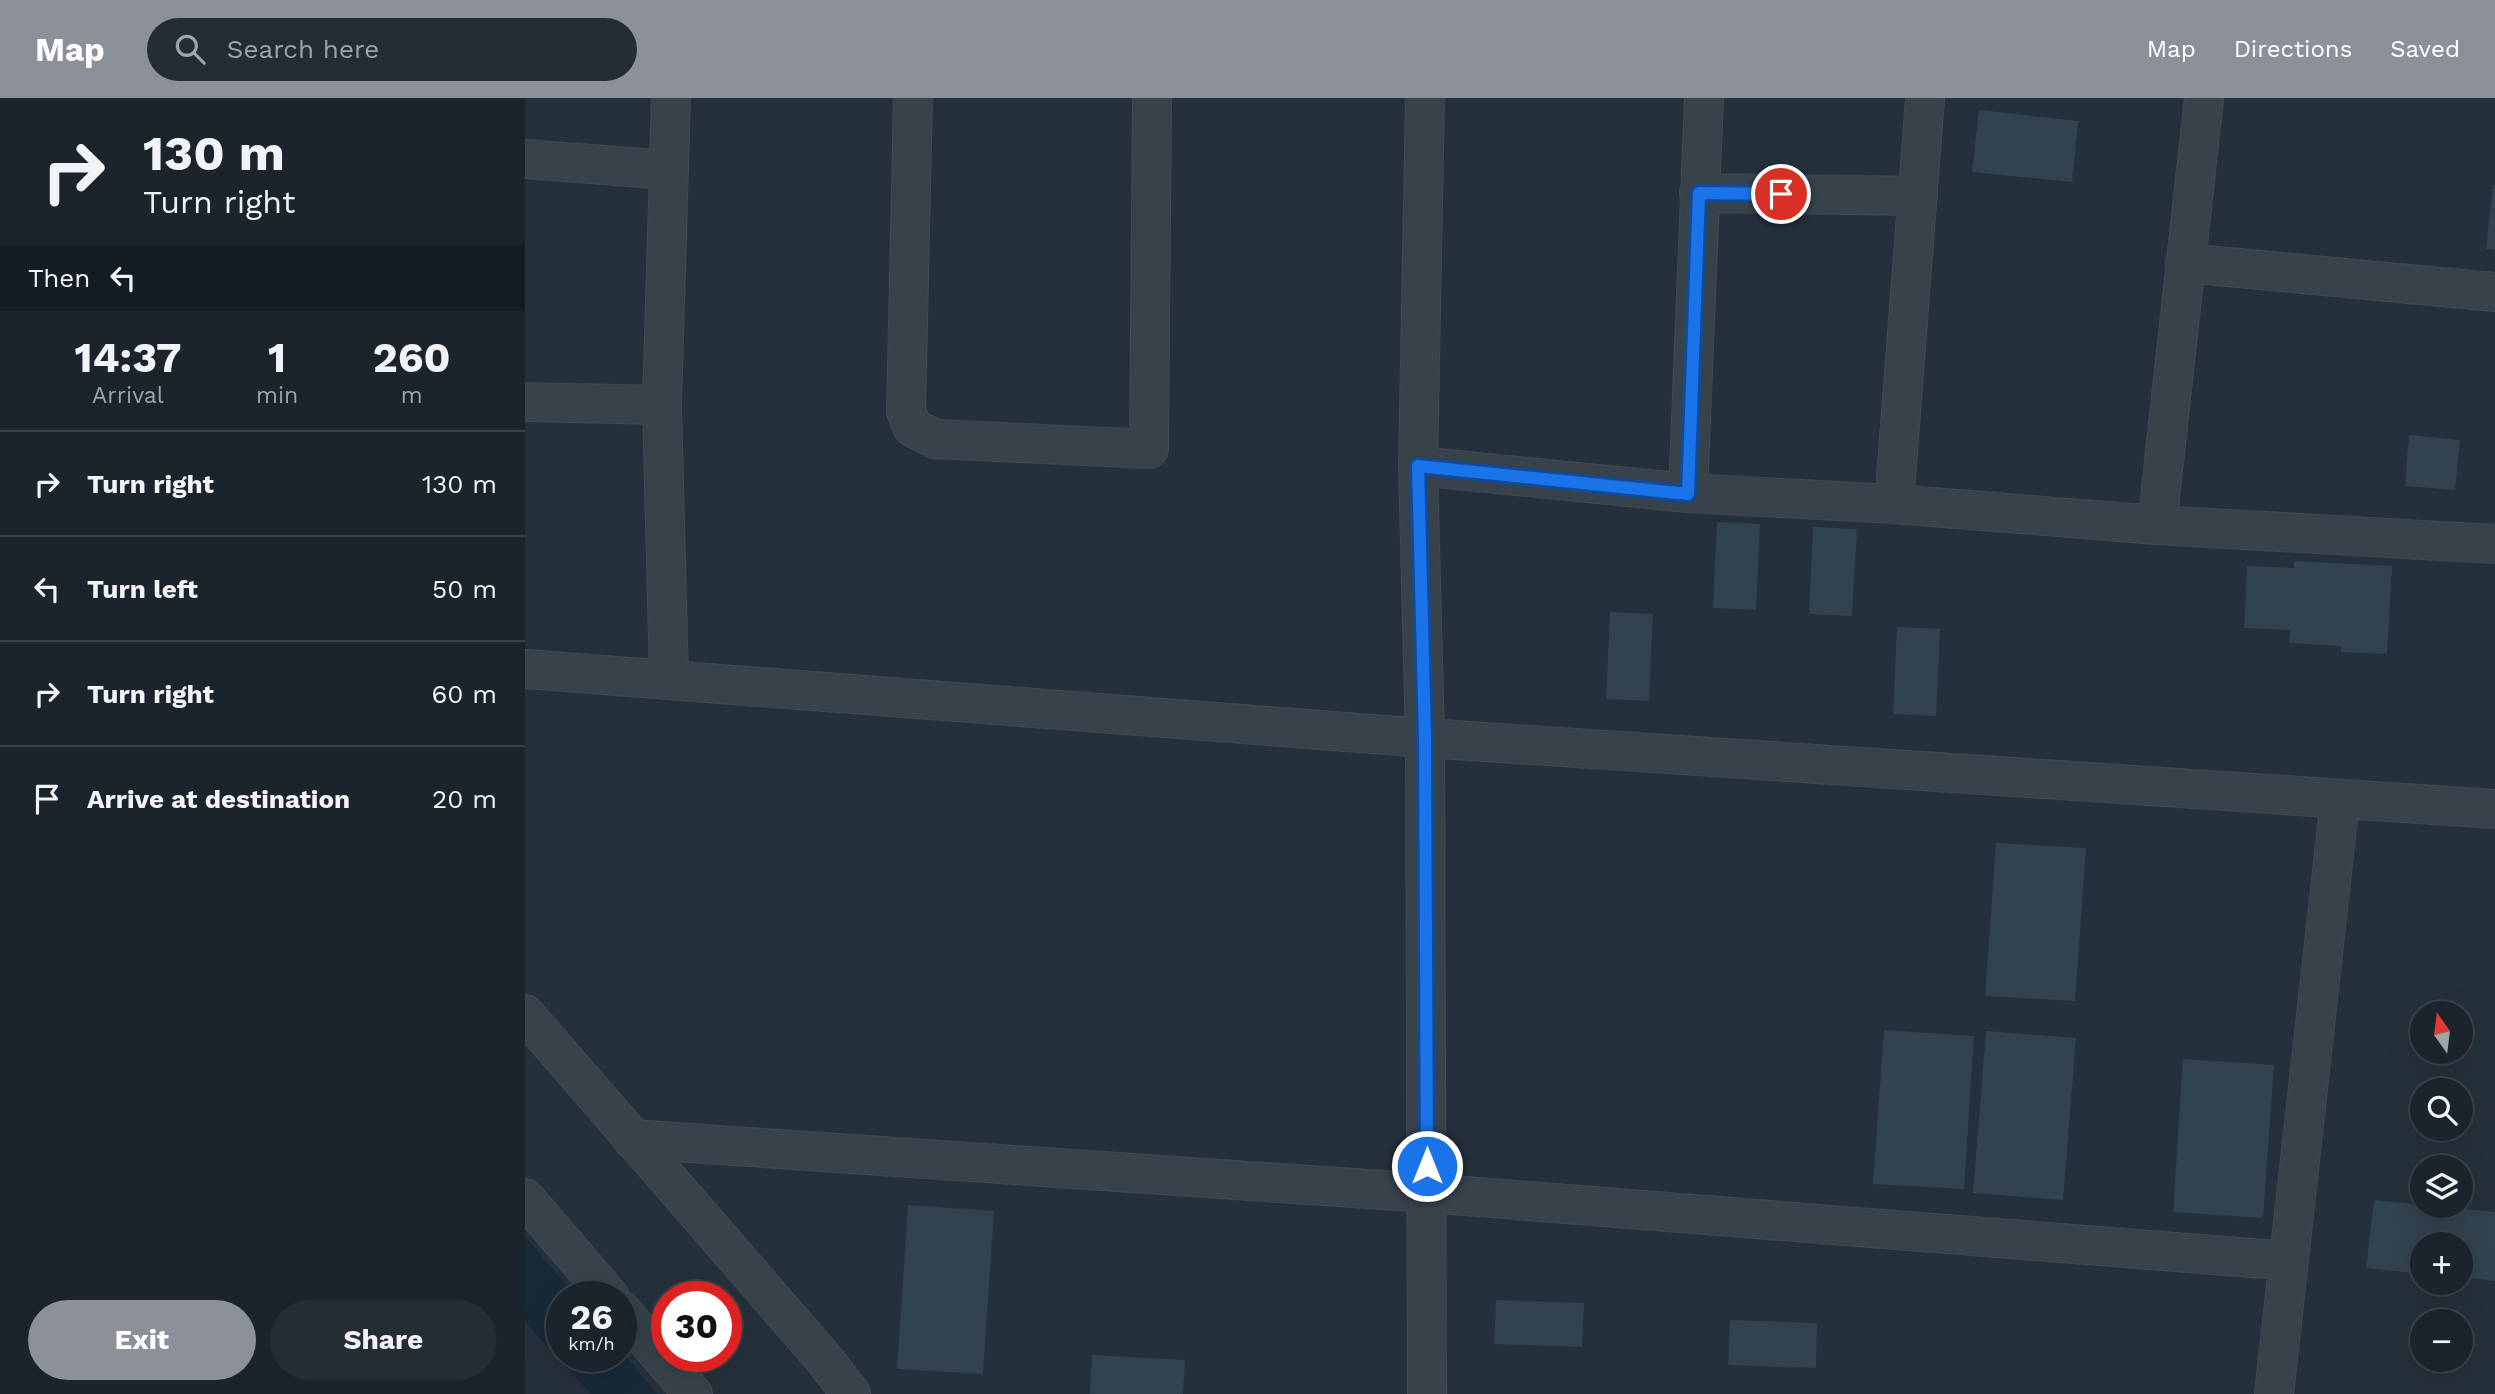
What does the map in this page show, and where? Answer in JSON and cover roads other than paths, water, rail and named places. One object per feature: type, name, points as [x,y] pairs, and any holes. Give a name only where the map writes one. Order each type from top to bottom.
[{"type":"street","points":[[669,680],[662,405],[671,98]]},
{"type":"street","points":[[913,98],[906,411],[912,427],[935,439],[1149,449],[1152,98]]},
{"type":"street","points":[[1425,98],[1418,466],[1425,738],[1427,1394]]},
{"type":"street","points":[[1688,494],[1704,98]]},
{"type":"street","points":[[1894,504],[1925,98]]},
{"type":"street","points":[[2157,525],[2204,98]]},
{"type":"street","points":[[525,159],[669,170]]},
{"type":"street","points":[[1699,193],[1919,196]]},
{"type":"street","points":[[2185,263],[2495,292]]},
{"type":"street","points":[[525,402],[662,405]]},
{"type":"street","points":[[1418,466],[1688,494],[1894,504],[2157,525],[2495,544]]},
{"type":"street","points":[[525,669],[1425,738],[2495,809]]},
{"type":"street","points":[[2274,1394],[2340,800]]},
{"type":"street","points":[[525,1014],[824,1359],[851,1394]]},
{"type":"street","points":[[632,1139],[1427,1193],[2289,1261]]},
{"type":"street","points":[[525,1198],[596,1281]]},
{"type":"street","points":[[637,1329],[693,1394]]},
{"type":"water","points":[[525,1236],[563,1281],[546,1281],[546,1345],[525,1322]]},
{"type":"water","points":[[637,1370],[657,1394],[591,1394],[571,1372]]}]
